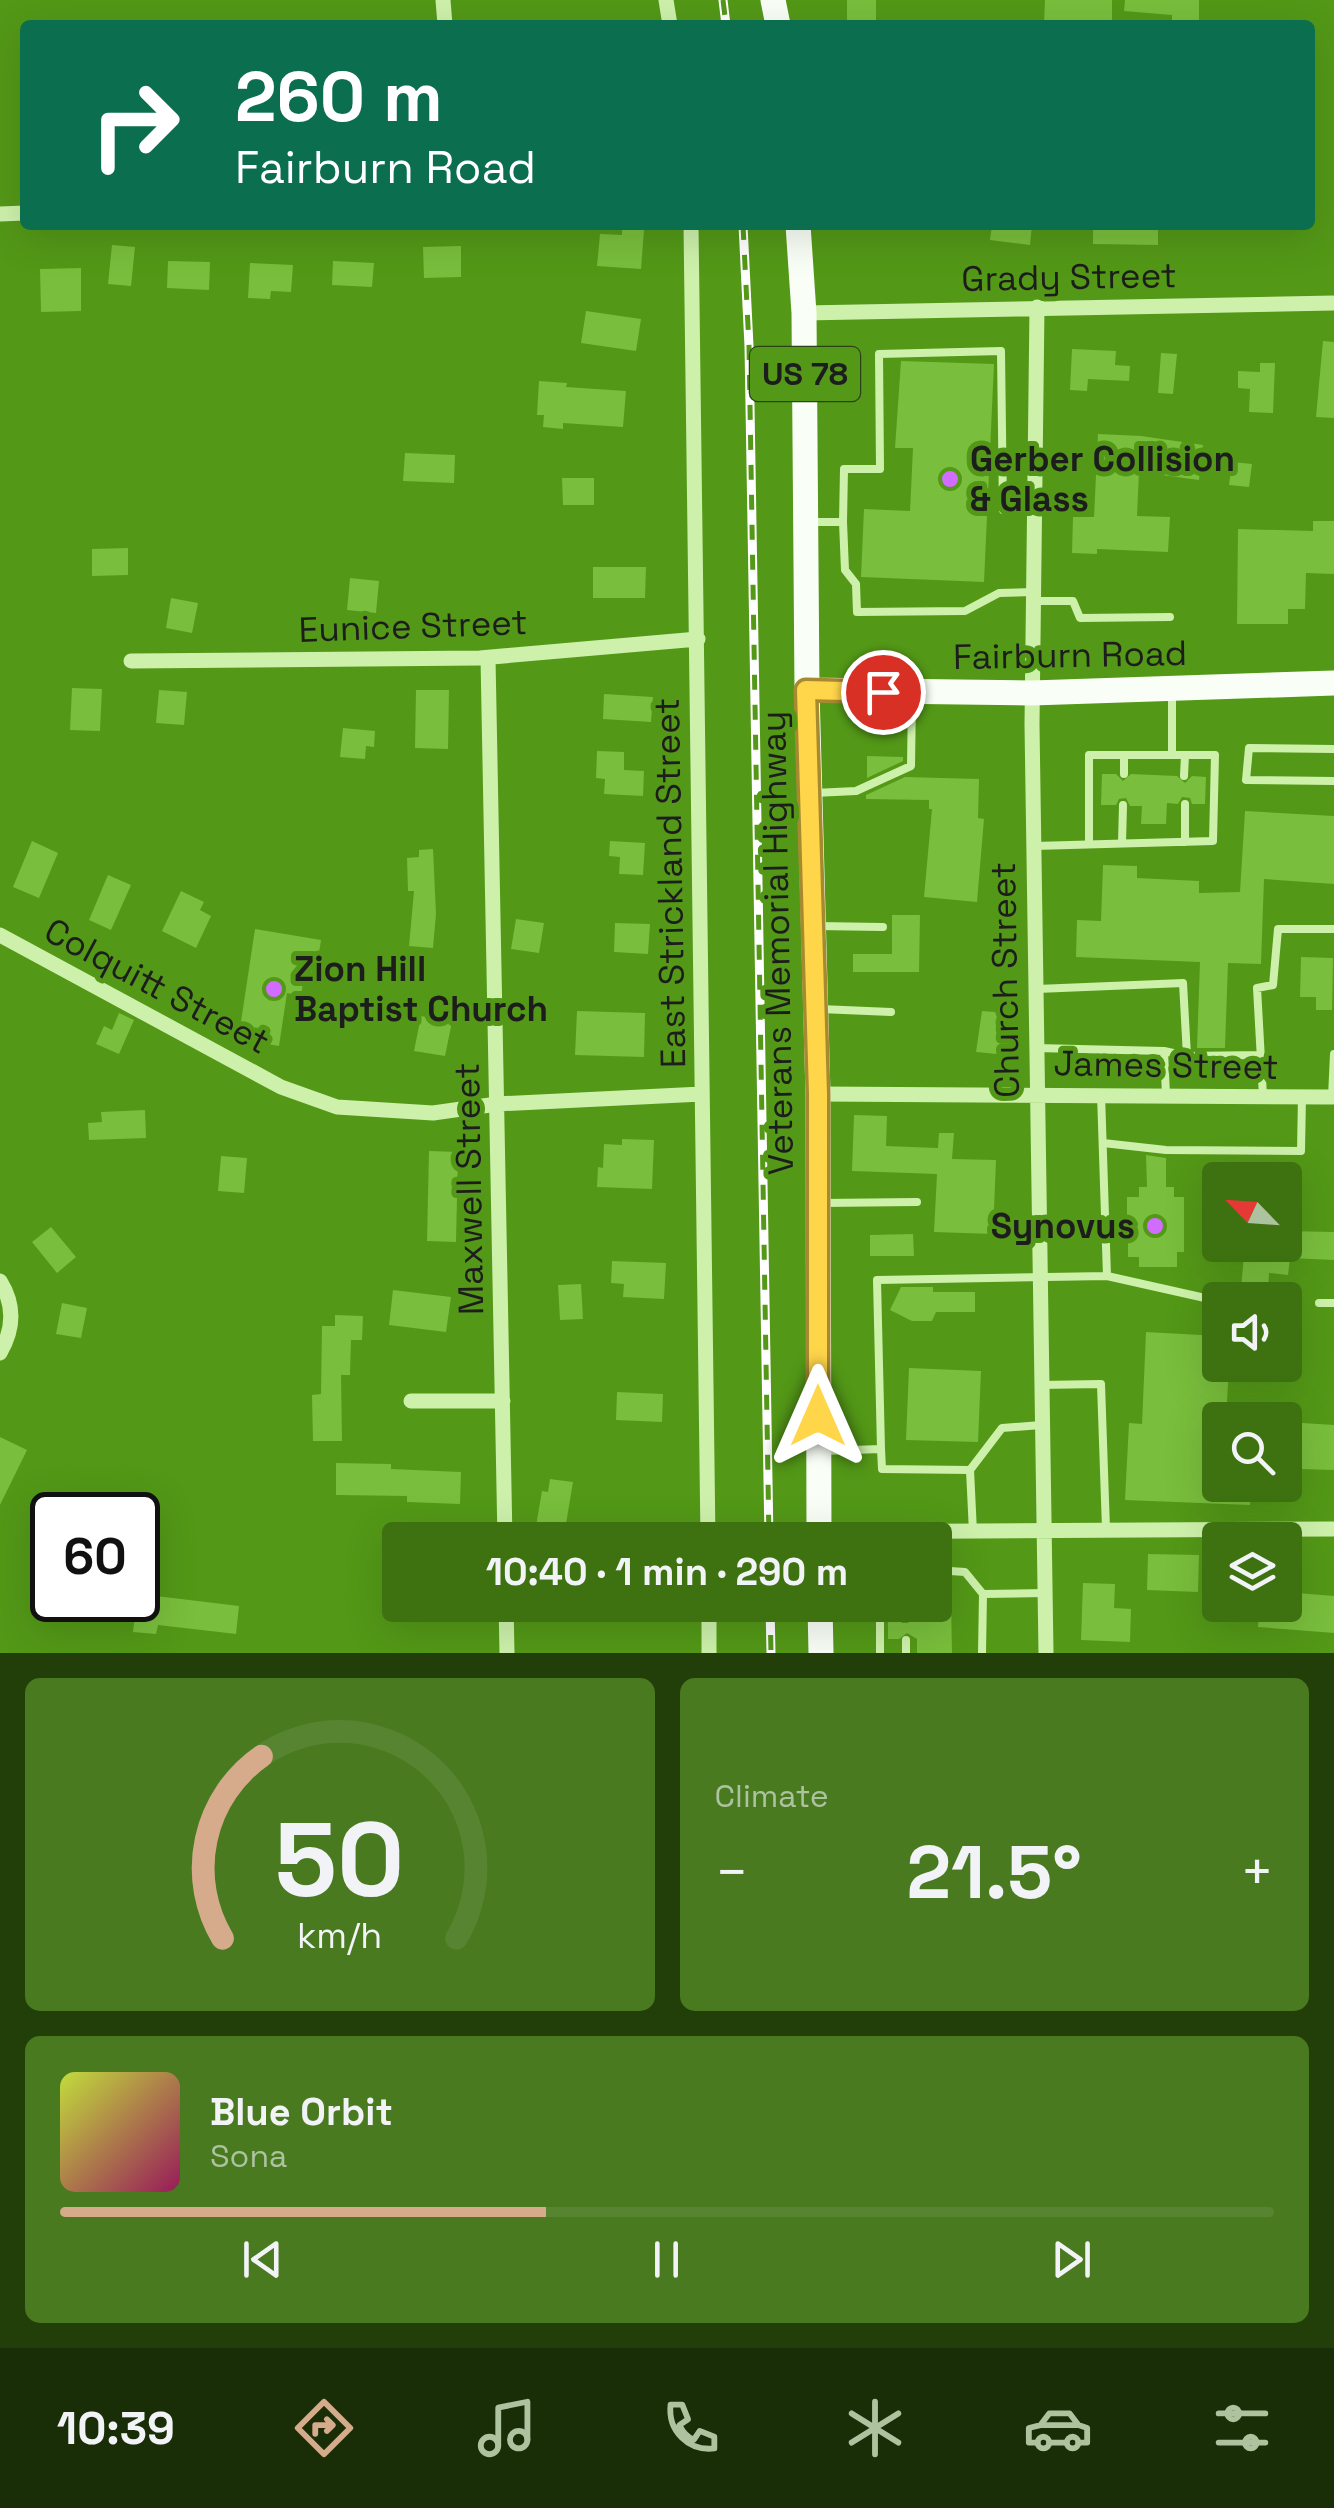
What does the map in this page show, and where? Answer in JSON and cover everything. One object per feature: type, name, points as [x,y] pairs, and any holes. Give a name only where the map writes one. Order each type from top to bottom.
[{"type":"main road","name":"Veterans Memorial Highway","points":[[798,230],[804,313],[806,690],[818,1094],[819,1522]]},
{"type":"main road","name":"Fairburn Road","points":[[806,690],[1032,693],[1334,683]]},
{"type":"main road","points":[[820,1622],[821,1653]]},
{"type":"street","name":"East Strickland Street","points":[[691,230],[708,1522]]},
{"type":"street","name":"Grady Street","points":[[804,313],[1334,303]]},
{"type":"street","name":"Church Street","points":[[1037,307],[1032,693],[1046,1653]]},
{"type":"street","name":"Eunice Street","points":[[130,661],[488,658],[698,638]]},
{"type":"street","name":"Maxwell Street","points":[[488,658],[505,1522]]},
{"type":"street","name":"Colquitt Street","points":[[0,935],[282,1087],[336,1107],[433,1113],[497,1104],[702,1094]]},
{"type":"street","name":"James Street","points":[[818,1094],[1333,1097]]},
{"type":"street","points":[[0,1280],[10,1302],[12,1319],[10,1336],[0,1353]]},
{"type":"street","points":[[411,1401],[502,1402]]},
{"type":"street","points":[[952,1533],[1334,1529]]},
{"type":"street","points":[[506,1622],[507,1653]]},
{"type":"street","points":[[708,1622],[709,1653]]},
{"type":"lane","points":[[1034,510],[1003,510],[1000,351],[879,354],[880,469],[844,469],[845,570],[856,584],[857,612],[965,612],[999,593],[1074,601],[1080,618],[1170,617]]},
{"type":"lane","points":[[808,522],[843,522]]},
{"type":"lane","points":[[1172,688],[1172,755]]},
{"type":"lane","points":[[809,793],[856,791],[911,766],[912,692]]},
{"type":"lane","points":[[1334,749],[1249,748],[1246,780],[1334,782]]},
{"type":"lane","points":[[1034,846],[1212,841],[1215,755],[1089,755],[1088,844]]},
{"type":"lane","points":[[1124,755],[1124,774]]},
{"type":"lane","points":[[1184,776],[1185,755]]},
{"type":"lane","points":[[1184,804],[1185,842]]},
{"type":"lane","points":[[1122,843],[1123,806]]},
{"type":"lane","points":[[813,926],[882,927]]},
{"type":"lane","points":[[1263,1096],[1258,988],[1273,985],[1278,929],[1334,929]]},
{"type":"lane","points":[[1036,989],[1183,983],[1187,1056]]},
{"type":"lane","points":[[815,1009],[891,1012]]},
{"type":"lane","points":[[1036,1048],[1187,1056],[1260,1055]]},
{"type":"lane","points":[[1164,1052],[1166,1095]]},
{"type":"lane","points":[[1333,1097],[1334,1054]]},
{"type":"lane","points":[[1101,1094],[1107,1276]]},
{"type":"lane","points":[[1102,1144],[1166,1150],[1301,1151],[1302,1096]]},
{"type":"lane","points":[[818,1203],[916,1202]]},
{"type":"lane","points":[[970,1470],[882,1470],[877,1280],[1107,1276],[1202,1297]]},
{"type":"lane","points":[[1319,1302],[1334,1303]]},
{"type":"lane","points":[[1040,1385],[1101,1384],[1106,1529]]},
{"type":"lane","points":[[973,1532],[970,1470],[1002,1428],[1041,1426]]},
{"type":"lane","points":[[818,1451],[881,1448]]},
{"type":"lane","points":[[952,1571],[965,1572],[984,1594],[982,1653]]},
{"type":"lane","points":[[984,1594],[1045,1593]]},
{"type":"lane","points":[[880,1622],[880,1653]]},
{"type":"lane","points":[[906,1640],[906,1653]]},
{"type":"building","points":[[847,0],[876,0],[876,20],[847,20]]},
{"type":"building","points":[[1045,0],[1112,0],[1112,20],[1044,20]]},
{"type":"building","points":[[1125,0],[1199,0],[1199,20],[1172,20],[1172,15],[1124,11]]},
{"type":"building","points":[[622,230],[644,230],[641,269],[597,266],[600,234],[622,235]]},
{"type":"building","points":[[991,230],[1032,230],[1030,245],[990,240]]},
{"type":"building","points":[[1093,230],[1158,230],[1158,245],[1093,244]]},
{"type":"building","points":[[112,245],[135,247],[131,286],[108,284]]},
{"type":"building","points":[[461,246],[461,277],[424,278],[423,247]]},
{"type":"building","points":[[168,261],[210,262],[209,290],[167,288]]},
{"type":"building","points":[[333,261],[374,263],[372,287],[332,285]]},
{"type":"building","points":[[250,263],[293,265],[291,292],[271,291],[270,299],[248,298]]},
{"type":"building","points":[[81,268],[81,311],[41,312],[40,269]]},
{"type":"building","points":[[586,311],[641,319],[636,351],[581,343]]},
{"type":"building","points":[[1323,341],[1334,342],[1334,418],[1316,417]]},
{"type":"building","points":[[1072,349],[1116,351],[1115,365],[1130,366],[1129,381],[1088,379],[1087,391],[1070,390]]},
{"type":"building","points":[[1161,353],[1177,354],[1173,394],[1158,393]]},
{"type":"building","name":"Gerber Collision & Glass","points":[[901,361],[994,364],[984,582],[861,577],[864,509],[910,511],[913,448],[895,448]]},
{"type":"building","points":[[1260,363],[1275,363],[1273,413],[1249,412],[1250,389],[1238,388],[1238,371],[1260,372]]},
{"type":"building","points":[[539,381],[626,391],[623,427],[563,423],[563,429],[543,427],[544,415],[537,415]]},
{"type":"building","points":[[1098,434],[1203,445],[1199,480],[1139,472],[1137,516],[1170,517],[1168,552],[1097,549],[1097,554],[1072,553],[1073,517],[1094,517]]},
{"type":"building","points":[[405,453],[455,455],[454,483],[403,481]]},
{"type":"building","points":[[1232,462],[1252,464],[1249,487],[1229,485]]},
{"type":"building","points":[[562,478],[594,478],[594,505],[563,505]]},
{"type":"building","points":[[1313,521],[1334,521],[1334,574],[1306,573],[1305,609],[1288,609],[1288,624],[1237,624],[1238,529],[1313,531]]},
{"type":"building","points":[[128,548],[128,575],[92,576],[92,549]]},
{"type":"building","points":[[593,567],[646,567],[645,598],[593,598]]},
{"type":"building","points":[[350,578],[379,581],[376,613],[347,610]]},
{"type":"building","points":[[171,598],[198,603],[192,633],[166,628]]},
{"type":"building","points":[[72,688],[102,689],[100,731],[70,730]]},
{"type":"building","points":[[159,690],[187,692],[184,725],[156,723]]},
{"type":"building","points":[[416,690],[449,690],[448,749],[415,748]]},
{"type":"building","points":[[604,694],[653,697],[651,722],[603,719]]},
{"type":"building","points":[[343,728],[375,731],[374,747],[366,746],[365,759],[340,757]]},
{"type":"building","points":[[597,751],[624,752],[624,770],[644,771],[643,796],[604,794],[605,779],[596,778]]},
{"type":"building","points":[[867,756],[903,757],[903,761],[867,778]]},
{"type":"building","points":[[1102,774],[1116,774],[1123,781],[1131,774],[1177,776],[1185,783],[1192,776],[1206,777],[1205,804],[1192,804],[1190,798],[1182,797],[1178,804],[1167,803],[1166,824],[1141,824],[1142,806],[1130,806],[1126,798],[1119,799],[1116,805],[1101,805]]},
{"type":"building","points":[[905,777],[979,779],[978,818],[984,819],[977,902],[924,897],[932,809],[929,800],[866,799],[866,795]]},
{"type":"building","points":[[1245,811],[1334,816],[1334,884],[1264,879],[1261,964],[1228,963],[1225,1048],[1197,1048],[1200,962],[1076,957],[1077,920],[1101,921],[1103,865],[1137,866],[1137,878],[1199,881],[1199,893],[1240,892]]},
{"type":"building","points":[[32,841],[58,853],[39,898],[13,887]]},
{"type":"building","points":[[610,841],[645,843],[643,875],[619,874],[620,857],[609,856]]},
{"type":"building","points":[[433,849],[433,948],[409,946],[414,891],[408,891],[407,858],[419,857],[419,850]]},
{"type":"building","points":[[108,875],[131,885],[111,930],[89,920]]},
{"type":"building","points":[[181,891],[204,902],[200,910],[211,916],[196,948],[162,931]]},
{"type":"building","points":[[892,915],[920,915],[919,972],[853,972],[853,954],[892,954]]},
{"type":"building","points":[[516,919],[544,923],[539,953],[511,949]]},
{"type":"building","points":[[615,923],[650,924],[648,954],[614,952]]},
{"type":"building","name":"Zion Hill Baptist Church","points":[[255,929],[321,940],[314,985],[303,983],[301,996],[287,993],[279,1046],[239,1035]]},
{"type":"building","points":[[1301,957],[1333,958],[1332,1010],[1316,1010],[1316,997],[1300,997]]},
{"type":"building","points":[[577,1011],[645,1013],[644,1057],[575,1055]]},
{"type":"building","points":[[982,1011],[1007,1013],[1007,1055],[976,1052]]},
{"type":"building","points":[[119,1013],[134,1020],[119,1054],[96,1044],[104,1026],[112,1030]]},
{"type":"building","points":[[421,1016],[452,1022],[445,1056],[414,1051]]},
{"type":"building","points":[[145,1110],[146,1138],[89,1140],[88,1123],[102,1122],[101,1112]]},
{"type":"building","points":[[854,1115],[887,1116],[886,1146],[938,1148],[939,1133],[954,1133],[952,1159],[996,1160],[993,1234],[934,1232],[937,1174],[852,1171]]},
{"type":"building","points":[[622,1139],[654,1140],[652,1189],[597,1187],[604,1144],[622,1145]]},
{"type":"building","points":[[429,1151],[458,1152],[456,1242],[427,1241]]},
{"type":"building","points":[[1146,1155],[1166,1158],[1166,1187],[1174,1187],[1174,1197],[1184,1197],[1184,1252],[1177,1252],[1177,1267],[1139,1267],[1139,1257],[1128,1257],[1128,1238],[1120,1238],[1120,1216],[1127,1216],[1127,1197],[1139,1197],[1139,1187],[1147,1187]]},
{"type":"building","points":[[221,1156],[247,1158],[244,1193],[218,1191]]},
{"type":"building","points":[[51,1227],[76,1257],[57,1273],[32,1242]]},
{"type":"building","points":[[1302,1231],[1334,1232],[1334,1260],[1302,1259]]},
{"type":"building","points":[[913,1234],[914,1256],[870,1256],[870,1235]]},
{"type":"building","points":[[612,1261],[666,1263],[664,1299],[623,1297],[624,1284],[611,1283]]},
{"type":"building","points":[[1243,1262],[1290,1262],[1288,1275],[1269,1273],[1268,1282],[1242,1282]]},
{"type":"building","points":[[581,1284],[583,1319],[560,1320],[558,1285]]},
{"type":"building","points":[[901,1287],[975,1292],[975,1312],[936,1312],[932,1321],[912,1321],[890,1310]]},
{"type":"building","points":[[393,1290],[451,1297],[446,1332],[389,1325]]},
{"type":"building","points":[[62,1303],[87,1308],[81,1338],[56,1334]]},
{"type":"building","points":[[335,1315],[363,1316],[362,1340],[351,1340],[350,1375],[341,1375],[342,1441],[313,1441],[312,1395],[321,1394],[322,1326],[335,1326]]},
{"type":"building","points":[[1146,1332],[1202,1335],[1202,1382],[1228,1382],[1227,1402],[1202,1402],[1202,1502],[1250,1502],[1250,1505],[1125,1500],[1129,1423],[1142,1424]]},
{"type":"building","points":[[909,1368],[981,1371],[978,1442],[906,1440]]},
{"type":"building","points":[[617,1392],[663,1394],[662,1422],[616,1420]]},
{"type":"building","points":[[1302,1423],[1334,1425],[1334,1470],[1302,1469]]},
{"type":"building","points":[[0,1437],[27,1450],[0,1505]]},
{"type":"building","points":[[336,1463],[461,1472],[460,1504],[407,1502],[407,1496],[336,1495]]},
{"type":"building","points":[[550,1479],[573,1482],[566,1522],[537,1522],[542,1491],[548,1492]]},
{"type":"building","points":[[1148,1554],[1199,1555],[1198,1592],[1147,1590]]},
{"type":"building","points":[[1083,1583],[1115,1584],[1114,1608],[1131,1609],[1130,1642],[1081,1640]]},
{"type":"building","points":[[1302,1593],[1334,1596],[1334,1633],[1258,1627],[1258,1622],[1302,1622]]},
{"type":"building","points":[[160,1596],[239,1606],[236,1634],[158,1625],[156,1634],[133,1632],[134,1622],[160,1622]]},
{"type":"building","points":[[888,1622],[951,1622],[952,1653],[917,1653],[917,1639],[907,1633],[899,1639],[888,1639]]},
{"type":"railway","points":[[723,0],[725,20]]},
{"type":"railway","points":[[743,230],[749,346],[769,1522]]},
{"type":"railway","points":[[770,1622],[771,1653]]},
{"type":"place","name":"Gerber Collision & Glass","points":[[950,479]]},
{"type":"place","name":"Zion Hill Baptist Church","points":[[274,989]]},
{"type":"place","name":"Synovus","points":[[1155,1226]]},
{"type":"route","points":[[818,1416],[818,1094],[806,690],[883,692]]}]
